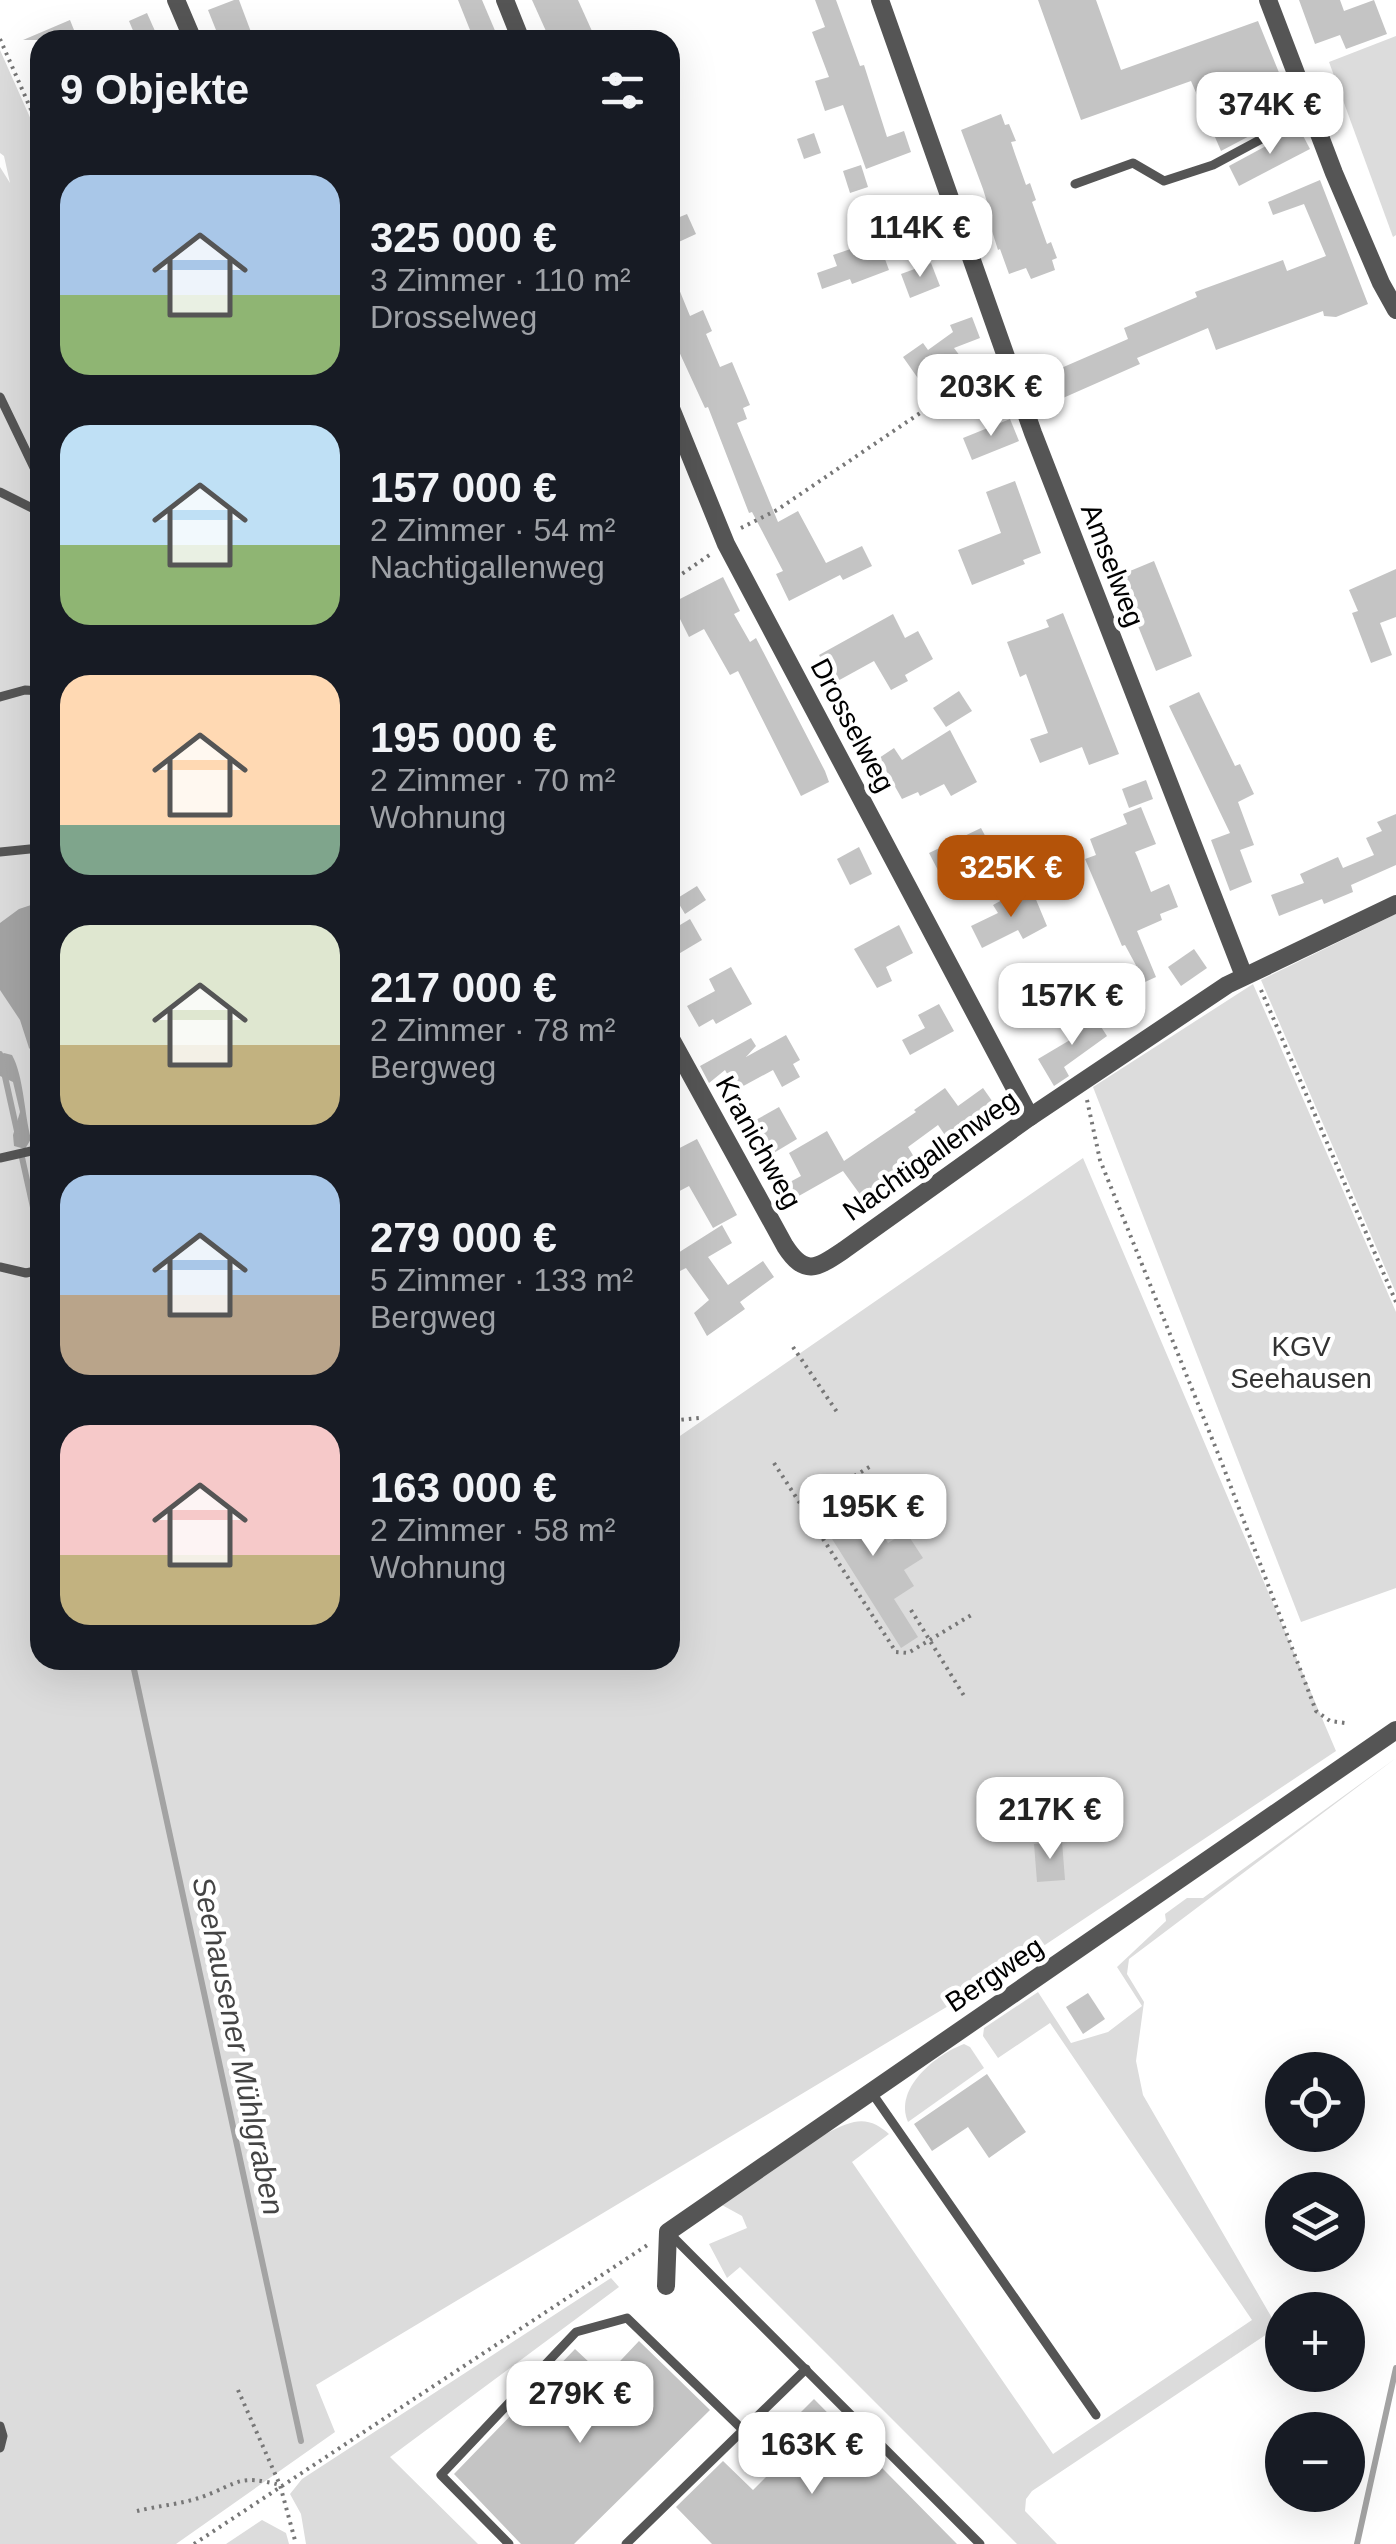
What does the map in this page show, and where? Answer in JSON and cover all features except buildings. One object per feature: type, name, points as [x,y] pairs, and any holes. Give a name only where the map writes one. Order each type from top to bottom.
[{"type":"street","points":[[176,0],[188,30]]},
{"type":"street","points":[[505,0],[517,30]]},
{"type":"street","name":"Amselweg","points":[[880,0],[1005,358],[1248,974]]},
{"type":"street","points":[[1268,0],[1310,113],[1396,310]]},
{"type":"street","name":"Drosselweg","points":[[680,431],[726,544],[1030,1117]]},
{"type":"street","name":"Nachtigallenweg","points":[[806,1268],[826,1262],[1030,1117],[1248,974],[1396,904]]},
{"type":"street","name":"Kranichweg","points":[[680,1055],[785,1246],[806,1268]]},
{"type":"street","name":"Bergweg","points":[[668,2232],[1396,1730]]},
{"type":"street","points":[[666,2286],[668,2232]]},
{"type":"lane","points":[[1075,184],[1133,164],[1164,181],[1212,166],[1310,113]]},
{"type":"lane","points":[[0,397],[30,459]]},
{"type":"lane","points":[[3,491],[30,506]]},
{"type":"lane","points":[[0,697],[30,690]]},
{"type":"lane","points":[[0,852],[30,849]]},
{"type":"lane","points":[[0,1158],[30,1151]]},
{"type":"lane","points":[[0,1267],[30,1272]]},
{"type":"lane","points":[[870,2091],[1096,2415]]},
{"type":"lane","points":[[668,2232],[980,2544]]},
{"type":"lane","points":[[510,2544],[441,2475],[576,2332],[627,2318],[743,2430]]},
{"type":"lane","points":[[626,2544],[806,2369]]},
{"type":"lane","points":[[0,2426],[0,2448]]},
{"type":"path","points":[[0,39],[30,107]]},
{"type":"path","points":[[680,575],[726,544],[740,528],[777,510],[1005,358]]},
{"type":"path","points":[[1248,974],[1396,1302]]},
{"type":"path","points":[[1084,1082],[1100,1160],[1316,1711],[1330,1722],[1345,1722]]},
{"type":"path","points":[[792,1347],[837,1412]]},
{"type":"path","points":[[680,1420],[700,1418]]},
{"type":"path","points":[[774,1462],[896,1652],[908,1653],[973,1614]]},
{"type":"path","points":[[803,1508],[870,1466]]},
{"type":"path","points":[[911,1610],[966,1699]]},
{"type":"path","points":[[194,2544],[668,2232]]},
{"type":"path","points":[[238,2390],[280,2486],[296,2544]]},
{"type":"path","points":[[136,2510],[202,2497],[221,2486],[251,2478],[280,2486]]},
{"type":"green space","points":[[1396,36],[1396,235],[1393,237],[1329,62]]},
{"type":"green space","points":[[0,50],[30,118],[30,1670],[680,1670],[680,1436],[1083,1158],[1336,1751],[1000,1975],[316,2385],[335,2432],[176,2544],[0,2544],[0,167],[10,183],[0,153]]},
{"type":"green space","name":"KGV Seehausen","points":[[1396,914],[1396,1293],[1261,980]]},
{"type":"green space","name":"KGV Seehausen","points":[[1253,984],[1396,1312],[1396,1588],[1301,1622],[1093,1087]]},
{"type":"green space","points":[[1396,1758],[1129,1959],[1127,1974],[1144,2002],[1136,2061],[1143,2095],[1265,2306],[1265,2335],[1032,2491],[1026,2499],[1025,2511],[1057,2544],[1017,2544],[740,2267],[727,2278],[709,2244],[747,2228],[742,2216],[722,2205],[806,2146],[854,2122],[864,2121],[885,2131],[889,2134],[852,2162],[1053,2454],[1252,2320],[1050,2023],[998,2058],[983,2036],[984,2028],[1038,1992],[1071,2043],[1108,2032],[1142,2006],[1117,1967],[1166,1921],[1165,1914],[1187,1898],[1203,1898]]},
{"type":"green space","points":[[964,2044],[984,2068],[908,2122],[905,2109],[912,2085],[930,2064]]},
{"type":"green space","points":[[611,2278],[619,2287],[390,2457],[478,2544],[306,2544],[301,2514],[290,2494],[302,2479]]},
{"type":"green space","points":[[262,2520],[286,2533],[289,2544],[226,2544]]},
{"type":"shaded area","points":[[30,905],[30,1049],[20,1020],[0,990],[0,923]]},
{"type":"shaded area","points":[[0,1055],[12,1055],[16,1064],[30,1134],[25,1149],[14,1146],[20,1112],[13,1082],[0,1076]]},
{"type":"waterway","name":"Seehausener Mühlgraben","points":[[0,1054],[17,1131]]},
{"type":"waterway","name":"Seehausener Mühlgraben","points":[[21,1153],[30,1194]]},
{"type":"waterway","name":"Seehausener Mühlgraben","points":[[134,1670],[301,2441]]},
{"type":"waterway","points":[[1357,2544],[1396,2368]]}]
